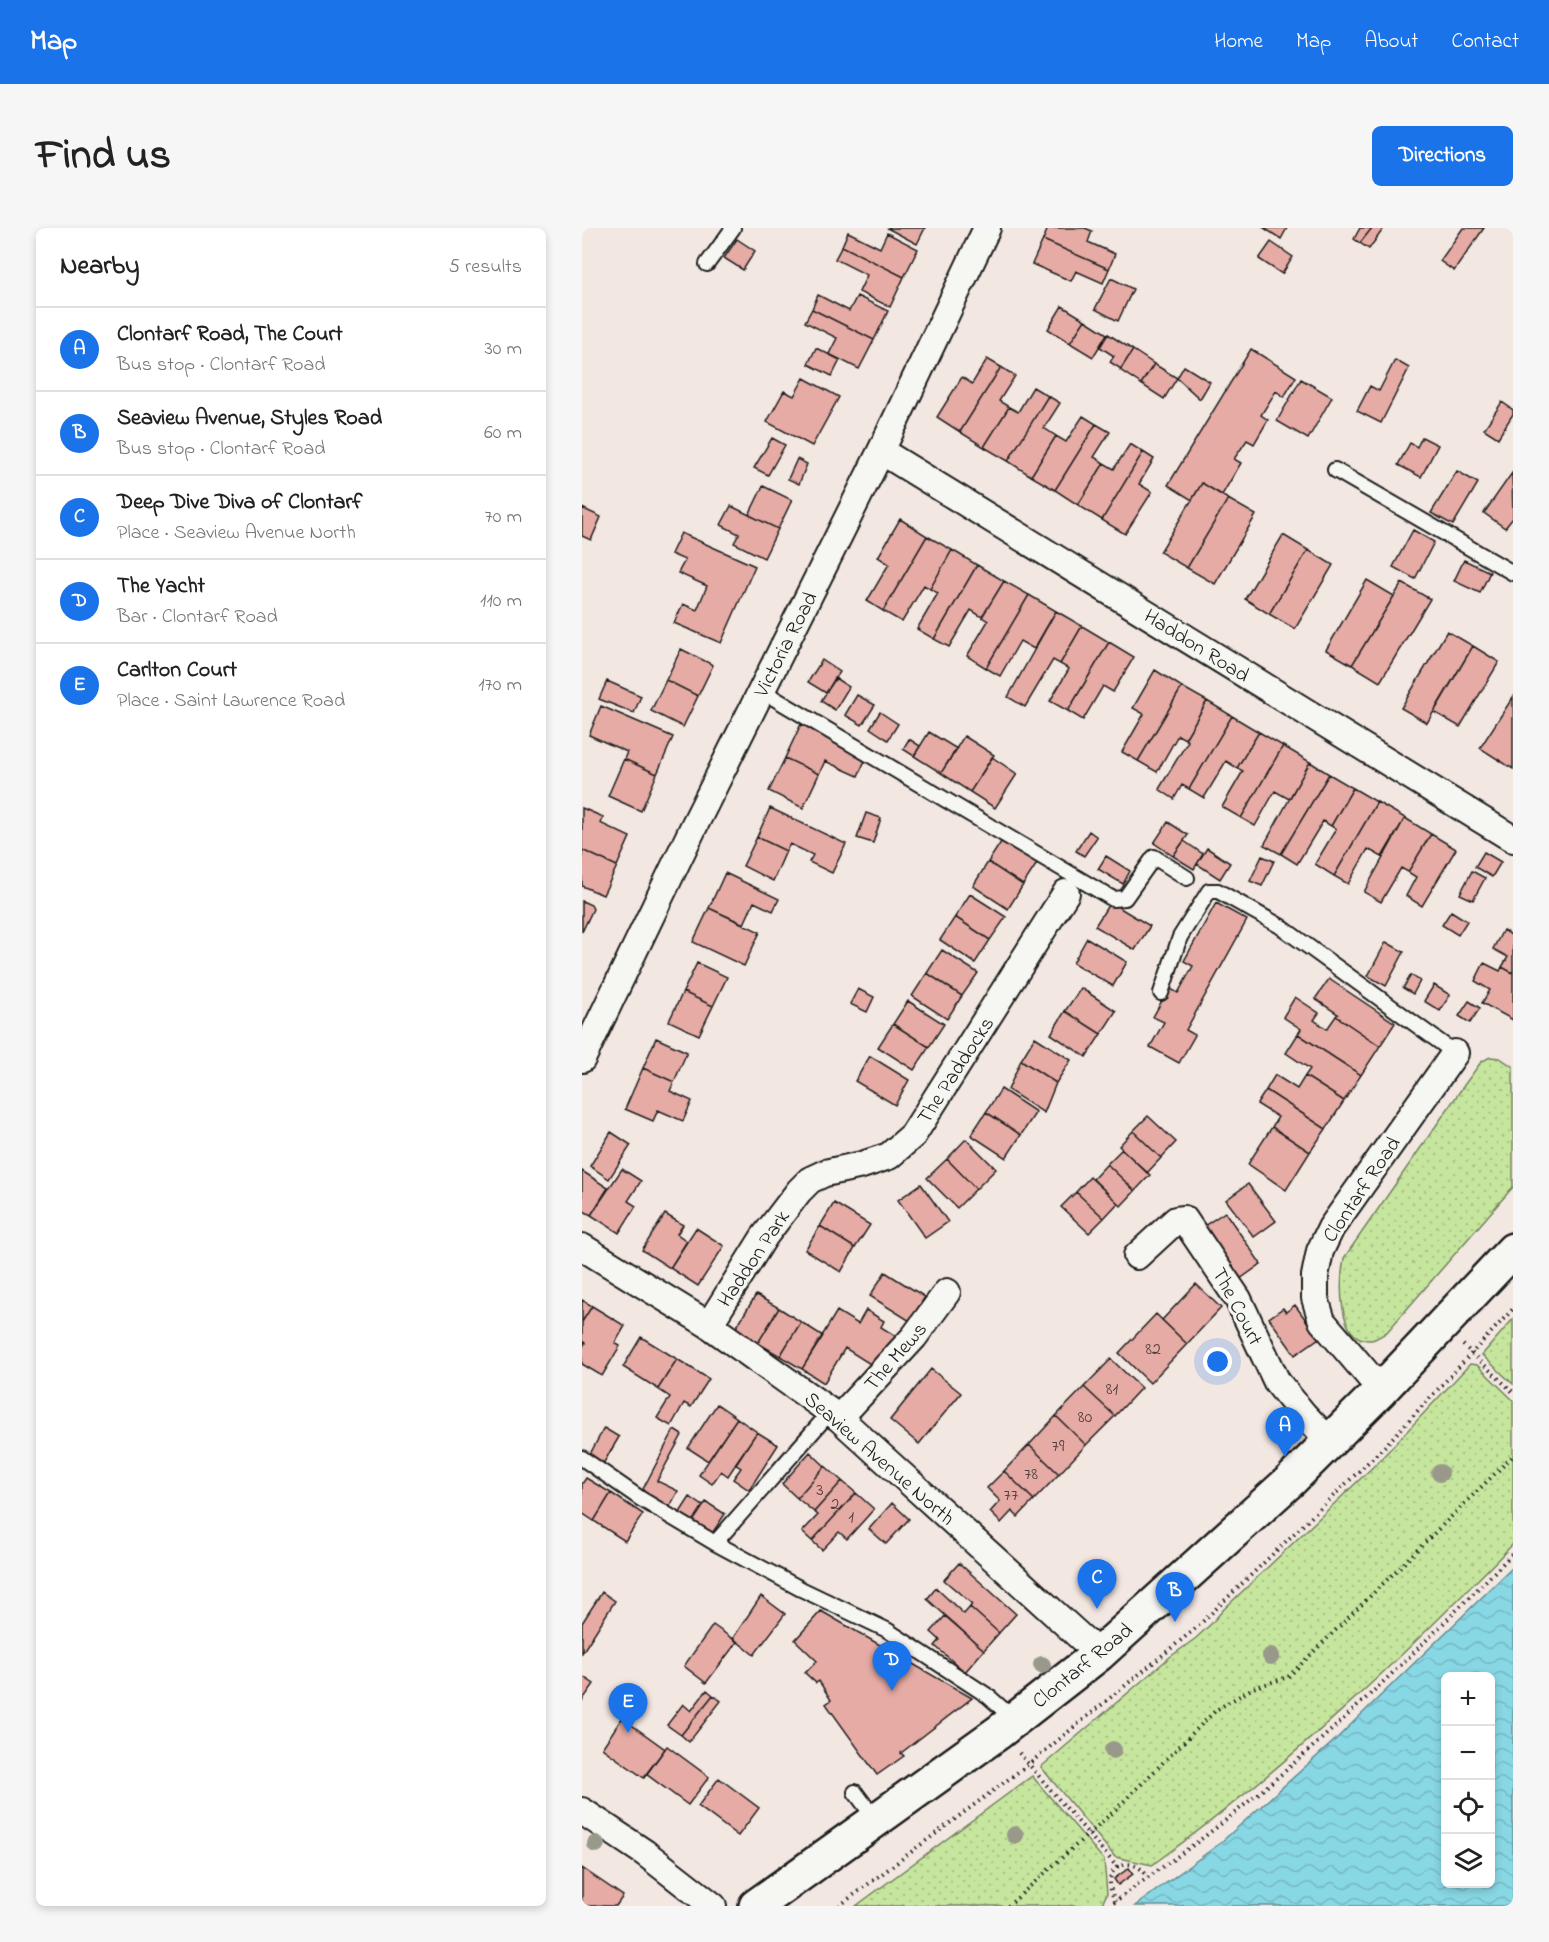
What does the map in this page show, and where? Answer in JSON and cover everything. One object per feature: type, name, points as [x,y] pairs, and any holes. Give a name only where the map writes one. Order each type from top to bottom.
[{"type":"main road","name":"Clontarf Road","points":[[756,1906],[1015,1720],[1099,1654],[1264,1505],[1381,1390],[1513,1250]]},
{"type":"street","name":"Victoria Road","points":[[582,1059],[694,826],[882,451],[987,228]]},
{"type":"street","name":"Haddon Road","points":[[882,451],[1513,839]]},
{"type":"street","name":"The Paddocks","points":[[799,1191],[810,1180],[825,1173],[862,1166],[889,1156],[913,1135],[1066,893]]},
{"type":"street","name":"Clontarf Road","points":[[1381,1390],[1322,1321],[1315,1298],[1315,1276],[1320,1251],[1331,1228],[1455,1053]]},
{"type":"street","name":"Haddon Park","points":[[709,1325],[764,1237],[799,1191]]},
{"type":"street","name":"The Court","points":[[1137,1256],[1176,1220],[1184,1220],[1238,1299],[1277,1382],[1329,1441]]},
{"type":"street","name":"Seaview Avenue North","points":[[582,1246],[709,1325],[835,1414],[1099,1654]]},
{"type":"street","name":"The Mews","points":[[835,1414],[914,1337],[947,1292]]},
{"type":"street","points":[[582,1811],[645,1853],[713,1906]]},
{"type":"lane","points":[[707,264],[733,228]]},
{"type":"lane","points":[[1335,470],[1513,573]]},
{"type":"lane","points":[[762,691],[1113,899],[1125,897],[1154,857],[1187,878]]},
{"type":"lane","points":[[1161,993],[1180,937],[1209,891],[1218,891],[1280,926],[1455,1053]]},
{"type":"lane","points":[[715,1543],[835,1414]]},
{"type":"lane","points":[[582,1458],[641,1499],[715,1543],[801,1589],[887,1630],[988,1696],[1015,1720]]},
{"type":"lane","points":[[855,1792],[876,1820]]},
{"type":"path","points":[[839,1906],[1030,1763],[1196,1629],[1383,1448],[1513,1309]]},
{"type":"path","points":[[1442,1325],[1513,1392]]},
{"type":"path","points":[[1008,1906],[1089,1834],[1216,1710],[1253,1688],[1288,1677],[1513,1456]]},
{"type":"path","points":[[1108,1906],[1236,1812],[1320,1740],[1456,1611],[1513,1553]]},
{"type":"path","points":[[1020,1754],[1117,1867]]},
{"type":"path","points":[[1115,1901],[1110,1878],[1117,1867],[1129,1863],[1141,1867],[1148,1877]]},
{"type":"green space","points":[[1490,1057],[1500,1058],[1513,1067],[1513,1187],[1387,1332],[1372,1340],[1359,1338],[1351,1331],[1343,1308],[1344,1258],[1465,1084],[1481,1062]]},
{"type":"green space","points":[[1513,1319],[1513,1384],[1482,1355]]},
{"type":"green space","points":[[1470,1364],[1477,1365],[1513,1400],[1513,1544],[1340,1712],[1201,1829],[1152,1865],[1115,1857],[1041,1767],[1211,1624],[1378,1462]]},
{"type":"green space","points":[[1032,1776],[1104,1860],[1107,1893],[1103,1902],[1098,1906],[856,1906]]},
{"type":"water","points":[[1513,1567],[1513,1906],[1135,1906],[1219,1844],[1334,1741]]},
{"type":"building","points":[[887,228],[925,228],[917,244]]},
{"type":"building","points":[[1048,228],[1085,228],[1092,231],[1088,242],[1115,254],[1109,269],[1043,240]]},
{"type":"building","points":[[1264,228],[1287,228],[1281,239]]},
{"type":"building","points":[[1360,228],[1372,228],[1360,243],[1354,239]]},
{"type":"building","points":[[1372,228],[1384,228],[1369,249],[1360,243]]},
{"type":"building","points":[[1463,228],[1484,228],[1454,271],[1440,261]]},
{"type":"building","points":[[848,232],[880,248],[887,233],[918,249],[904,277],[842,246]]},
{"type":"building","points":[[737,239],[755,251],[743,270],[724,258]]},
{"type":"building","points":[[1043,240],[1109,269],[1103,283],[1076,271],[1071,281],[1032,264]]},
{"type":"building","points":[[1271,242],[1293,257],[1282,274],[1259,259]]},
{"type":"building","points":[[842,246],[904,277],[890,307],[859,292],[867,275],[835,259]]},
{"type":"building","points":[[1111,278],[1133,289],[1118,321],[1095,309]]},
{"type":"building","points":[[818,295],[849,311],[857,296],[888,311],[874,340],[812,309]]},
{"type":"building","points":[[1062,306],[1085,320],[1070,343],[1048,329]]},
{"type":"building","points":[[812,309],[874,340],[859,369],[829,354],[837,338],[805,322]]},
{"type":"building","points":[[1085,320],[1107,334],[1093,357],[1070,343]]},
{"type":"building","points":[[1108,334],[1133,350],[1121,369],[1110,362],[1114,356],[1100,347]]},
{"type":"building","points":[[816,348],[840,360],[832,376],[808,364]]},
{"type":"building","points":[[1251,349],[1296,377],[1284,397],[1276,391],[1261,415],[1268,420],[1254,444],[1247,440],[1234,459],[1241,463],[1222,495],[1202,483],[1192,500],[1168,485]]},
{"type":"building","points":[[1133,350],[1154,364],[1141,384],[1120,370]]},
{"type":"building","points":[[987,359],[1001,367],[960,432],[937,417],[962,377],[972,384]]},
{"type":"building","points":[[1395,360],[1409,368],[1381,423],[1357,411],[1370,386],[1379,391]]},
{"type":"building","points":[[1154,364],[1177,378],[1164,399],[1141,384]]},
{"type":"building","points":[[1184,366],[1210,382],[1200,399],[1177,378]]},
{"type":"building","points":[[1001,367],[1015,376],[999,401],[1009,407],[984,447],[960,432]]},
{"type":"building","points":[[804,378],[839,397],[812,446],[767,422],[784,391],[794,396]]},
{"type":"building","points":[[1301,379],[1332,397],[1308,439],[1277,421]]},
{"type":"building","points":[[1033,387],[1048,396],[1008,461],[984,447],[1009,407],[1018,412]]},
{"type":"building","points":[[1048,396],[1060,403],[1044,428],[1056,436],[1031,476],[1008,461]]},
{"type":"building","points":[[1502,402],[1513,410],[1513,414],[1498,438],[1484,429]]},
{"type":"building","points":[[1083,416],[1096,424],[1055,490],[1031,476],[1056,436],[1066,442]]},
{"type":"building","points":[[1096,424],[1110,432],[1094,457],[1104,463],[1078,505],[1055,490]]},
{"type":"building","points":[[1422,437],[1438,445],[1421,477],[1398,465],[1410,443],[1417,447]]},
{"type":"building","points":[[772,438],[785,445],[768,475],[754,468]]},
{"type":"building","points":[[1130,444],[1143,452],[1102,520],[1078,505],[1104,463],[1114,469]]},
{"type":"building","points":[[1143,452],[1154,459],[1139,484],[1152,492],[1125,534],[1102,520]]},
{"type":"building","points":[[797,459],[807,464],[799,484],[788,479]]},
{"type":"building","points":[[1457,471],[1478,483],[1453,525],[1431,513]]},
{"type":"building","points":[[1512,473],[1513,518],[1505,528],[1484,513]]},
{"type":"building","points":[[1202,483],[1228,499],[1187,568],[1160,552]]},
{"type":"building","points":[[763,486],[792,500],[778,529],[749,515]]},
{"type":"building","points":[[1228,499],[1256,515],[1215,584],[1187,568]]},
{"type":"building","points":[[731,506],[778,529],[764,558],[734,543],[739,534],[721,525]]},
{"type":"building","points":[[582,508],[601,517],[591,540],[582,536]]},
{"type":"building","points":[[900,519],[927,536],[883,611],[867,601],[889,564],[878,557]]},
{"type":"building","points":[[1413,530],[1434,542],[1415,579],[1393,567]]},
{"type":"building","points":[[681,533],[755,566],[721,643],[674,623],[683,604],[697,610],[707,586],[678,573],[685,560],[671,554]]},
{"type":"building","points":[[1283,535],[1308,550],[1269,614],[1245,599]]},
{"type":"building","points":[[927,536],[952,550],[930,589],[924,585],[902,622],[883,611]]},
{"type":"building","points":[[952,550],[977,565],[934,639],[917,629],[938,593],[930,589]]},
{"type":"building","points":[[1308,550],[1333,565],[1295,629],[1269,614]]},
{"type":"building","points":[[1464,560],[1490,572],[1480,593],[1454,581]]},
{"type":"building","points":[[977,565],[1004,581],[982,617],[971,610],[949,647],[934,639]]},
{"type":"building","points":[[1367,580],[1394,596],[1352,665],[1326,650]]},
{"type":"building","points":[[1004,581],[1029,595],[986,668],[967,656],[988,621],[982,617]]},
{"type":"building","points":[[1402,583],[1430,599],[1380,682],[1352,665]]},
{"type":"building","points":[[1029,595],[1056,611],[1034,649],[1020,641],[1000,676],[986,668]]},
{"type":"building","points":[[1056,611],[1082,626],[1060,664],[1053,660],[1025,707],[1008,697]]},
{"type":"building","points":[[1082,626],[1109,642],[1068,711],[1050,701],[1069,669],[1060,664]]},
{"type":"building","points":[[1447,631],[1473,646],[1427,723],[1401,708]]},
{"type":"building","points":[[1109,642],[1134,657],[1113,692],[1103,686],[1083,720],[1068,711]]},
{"type":"building","points":[[1473,646],[1499,662],[1460,727],[1434,712]]},
{"type":"building","points":[[681,649],[713,665],[698,696],[666,680]]},
{"type":"building","points":[[822,660],[840,672],[826,693],[808,682]]},
{"type":"building","points":[[1155,670],[1182,687],[1138,761],[1122,752],[1144,714],[1133,708]]},
{"type":"building","points":[[835,678],[849,687],[835,710],[821,701]]},
{"type":"building","points":[[666,680],[698,696],[683,727],[651,711]]},
{"type":"building","points":[[607,681],[641,696],[634,713],[599,699]]},
{"type":"building","points":[[1182,687],[1207,701],[1185,739],[1178,735],[1157,772],[1138,761]]},
{"type":"building","points":[[857,695],[875,705],[862,725],[845,715]]},
{"type":"building","points":[[1513,697],[1513,769],[1480,748]]},
{"type":"building","points":[[1207,701],[1232,716],[1189,789],[1182,785],[1174,799],[1159,789],[1188,741],[1185,739]]},
{"type":"building","points":[[601,706],[673,737],[657,774],[624,759],[627,752],[589,735]]},
{"type":"building","points":[[880,712],[898,724],[888,740],[870,728]]},
{"type":"building","points":[[1232,716],[1259,732],[1237,768],[1226,761],[1204,798],[1189,789]]},
{"type":"building","points":[[801,724],[867,756],[858,776],[825,761],[819,774],[785,758]]},
{"type":"building","points":[[929,732],[957,749],[941,773],[914,756]]},
{"type":"building","points":[[1259,732],[1283,746],[1241,818],[1222,807],[1243,771],[1237,768]]},
{"type":"building","points":[[964,736],[994,755],[970,792],[941,773]]},
{"type":"building","points":[[909,739],[920,746],[914,756],[903,749]]},
{"type":"building","points":[[1283,746],[1310,762],[1289,799],[1275,791],[1255,826],[1241,818]]},
{"type":"building","points":[[992,757],[1017,774],[995,808],[970,792]]},
{"type":"building","points":[[785,758],[819,774],[803,808],[769,791]]},
{"type":"building","points":[[624,759],[657,774],[641,811],[608,796]]},
{"type":"building","points":[[1310,762],[1329,774],[1281,854],[1264,845]]},
{"type":"building","points":[[1329,774],[1353,788],[1331,826],[1323,821],[1297,864],[1281,854]]},
{"type":"building","points":[[1353,788],[1377,802],[1334,876],[1315,864],[1336,829],[1331,826]]},
{"type":"building","points":[[1377,802],[1405,818],[1382,857],[1368,849],[1348,884],[1334,876]]},
{"type":"building","points":[[582,808],[603,817],[600,823],[630,837],[617,866],[582,850]]},
{"type":"building","points":[[770,808],[846,844],[832,873],[809,862],[813,855],[790,844],[786,851],[757,837]]},
{"type":"building","points":[[866,813],[881,818],[873,843],[857,838]]},
{"type":"building","points":[[1405,818],[1431,834],[1408,872],[1401,868],[1381,902],[1364,892]]},
{"type":"building","points":[[1168,822],[1188,835],[1173,856],[1154,843]]},
{"type":"building","points":[[1089,831],[1097,837],[1084,856],[1076,851]]},
{"type":"building","points":[[1431,834],[1456,849],[1422,906],[1406,896],[1416,877],[1408,872]]},
{"type":"building","points":[[757,837],[786,851],[773,881],[743,866]]},
{"type":"building","points":[[1003,839],[1038,862],[1023,885],[988,862]]},
{"type":"building","points":[[1184,841],[1203,854],[1194,869],[1173,856]]},
{"type":"building","points":[[1207,848],[1230,863],[1220,879],[1197,864]]},
{"type":"building","points":[[582,850],[617,866],[603,895],[582,886]]},
{"type":"building","points":[[1484,852],[1501,862],[1492,877],[1475,867]]},
{"type":"building","points":[[1106,856],[1130,871],[1123,884],[1098,869]]},
{"type":"building","points":[[1262,856],[1274,861],[1262,886],[1250,881]]},
{"type":"building","points":[[988,862],[1023,885],[1008,909],[973,886]]},
{"type":"building","points":[[1472,871],[1485,878],[1473,900],[1460,894]]},
{"type":"building","points":[[725,873],[779,899],[773,911],[754,902],[744,924],[709,908]]},
{"type":"building","points":[[970,894],[1006,917],[990,940],[955,917]]},
{"type":"building","points":[[582,901],[591,905],[593,909],[582,932]]},
{"type":"building","points":[[1110,902],[1150,926],[1135,950],[1095,926]]},
{"type":"building","points":[[1216,903],[1247,920],[1186,1030],[1195,1035],[1179,1063],[1150,1047],[1164,1022],[1153,1017],[1169,988],[1178,993],[1193,966],[1184,961]]},
{"type":"building","points":[[709,908],[760,932],[744,966],[693,942]]},
{"type":"building","points":[[1451,911],[1467,921],[1458,935],[1442,925]]},
{"type":"building","points":[[955,917],[990,940],[975,963],[940,940]]},
{"type":"building","points":[[1503,930],[1513,936],[1513,973],[1502,967],[1508,957],[1493,949]]},
{"type":"building","points":[[1087,938],[1127,962],[1113,986],[1073,963]]},
{"type":"building","points":[[1386,942],[1404,952],[1386,986],[1368,976]]},
{"type":"building","points":[[942,950],[978,973],[962,996],[927,973]]},
{"type":"building","points":[[697,963],[727,977],[713,1006],[683,992]]},
{"type":"building","points":[[1484,963],[1500,971],[1502,967],[1513,973],[1513,1020],[1482,1003],[1490,990],[1475,981]]},
{"type":"building","points":[[927,973],[962,996],[947,1019],[912,996]]},
{"type":"building","points":[[1411,975],[1420,981],[1413,994],[1403,988]]},
{"type":"building","points":[[1329,979],[1395,1023],[1380,1046],[1315,999]]},
{"type":"building","points":[[1434,985],[1450,995],[1440,1011],[1424,1001]]},
{"type":"building","points":[[1081,988],[1116,1011],[1101,1034],[1065,1011]]},
{"type":"building","points":[[858,989],[874,997],[867,1012],[850,1004]]},
{"type":"building","points":[[683,992],[713,1006],[699,1035],[669,1021]]},
{"type":"building","points":[[1295,997],[1319,1013],[1314,1020],[1327,1029],[1336,1016],[1380,1046],[1361,1075],[1298,1034],[1301,1029],[1283,1017]]},
{"type":"building","points":[[908,1001],[944,1024],[929,1047],[893,1024]]},
{"type":"building","points":[[1469,1001],[1480,1008],[1470,1023],[1459,1016]]},
{"type":"building","points":[[1065,1011],[1101,1034],[1086,1057],[1051,1034]]},
{"type":"building","points":[[893,1024],[929,1047],[914,1070],[878,1047]]},
{"type":"building","points":[[1298,1034],[1361,1075],[1344,1101],[1305,1076],[1310,1069],[1286,1053]]},
{"type":"building","points":[[1035,1037],[1071,1060],[1056,1083],[1021,1060]]},
{"type":"building","points":[[656,1038],[687,1052],[674,1082],[643,1068]]},
{"type":"building","points":[[870,1056],[909,1080],[895,1105],[855,1081]]},
{"type":"building","points":[[1021,1060],[1056,1083],[1044,1113],[1008,1090]]},
{"type":"building","points":[[643,1068],[674,1082],[670,1091],[692,1101],[683,1121],[658,1110],[653,1121],[625,1109]]},
{"type":"building","points":[[1275,1075],[1297,1089],[1305,1076],[1344,1101],[1326,1129],[1266,1090]]},
{"type":"building","points":[[1001,1089],[1036,1112],[1021,1135],[986,1112]]},
{"type":"building","points":[[1266,1090],[1326,1129],[1310,1152],[1272,1127],[1278,1117],[1257,1104]]},
{"type":"building","points":[[986,1112],[1021,1135],[1006,1158],[971,1135]]},
{"type":"building","points":[[1148,1116],[1176,1142],[1161,1158],[1133,1131]]},
{"type":"building","points":[[1272,1127],[1310,1152],[1286,1190],[1248,1164]]},
{"type":"building","points":[[1133,1131],[1161,1158],[1147,1173],[1119,1146]]},
{"type":"building","points":[[611,1132],[631,1145],[609,1179],[590,1166]]},
{"type":"building","points":[[966,1139],[996,1169],[976,1189],[947,1159]]},
{"type":"building","points":[[1122,1149],[1150,1175],[1135,1191],[1107,1164]]},
{"type":"building","points":[[947,1159],[976,1189],[957,1208],[927,1178]]},
{"type":"building","points":[[1107,1164],[1135,1191],[1121,1206],[1093,1179]]},
{"type":"building","points":[[622,1169],[641,1181],[628,1201],[636,1206],[619,1233],[591,1215]]},
{"type":"building","points":[[582,1171],[608,1188],[591,1215],[582,1210]]},
{"type":"building","points":[[1090,1177],[1118,1203],[1104,1218],[1076,1192]]},
{"type":"building","points":[[921,1184],[948,1222],[925,1238],[898,1200]]},
{"type":"building","points":[[1248,1184],[1276,1221],[1254,1237],[1226,1200]]},
{"type":"building","points":[[1076,1192],[1104,1218],[1089,1233],[1061,1207]]},
{"type":"building","points":[[834,1203],[870,1225],[855,1248],[820,1226]]},
{"type":"building","points":[[1225,1212],[1261,1264],[1240,1279],[1204,1226]]},
{"type":"building","points":[[665,1214],[683,1225],[677,1234],[687,1241],[670,1268],[642,1250]]},
{"type":"building","points":[[820,1226],[855,1248],[841,1272],[805,1250]]},
{"type":"building","points":[[696,1228],[724,1246],[698,1286],[670,1268]]},
{"type":"building","points":[[885,1272],[925,1297],[910,1321],[870,1296]]},
{"type":"building","points":[[1196,1284],[1221,1308],[1187,1344],[1162,1320]]},
{"type":"building","points":[[756,1295],[779,1308],[758,1343],[735,1329]]},
{"type":"building","points":[[582,1300],[592,1306],[582,1322]]},
{"type":"building","points":[[1295,1305],[1319,1338],[1295,1355],[1269,1318],[1283,1308],[1286,1312]]},
{"type":"building","points":[[592,1306],[625,1326],[615,1343],[620,1346],[602,1376],[582,1364],[582,1348],[585,1343],[582,1341],[582,1322]]},
{"type":"building","points":[[779,1308],[801,1322],[780,1356],[758,1343]]},
{"type":"building","points":[[866,1310],[884,1321],[881,1327],[897,1337],[878,1369],[845,1348],[824,1383],[802,1369],[837,1311],[858,1324]]},
{"type":"building","points":[[1156,1314],[1187,1344],[1150,1383],[1119,1353]]},
{"type":"building","points":[[801,1322],[823,1336],[802,1369],[780,1356]]},
{"type":"building","points":[[641,1337],[677,1359],[658,1389],[623,1367]]},
{"type":"building","points":[[677,1359],[709,1379],[691,1407],[684,1403],[671,1426],[657,1418],[670,1397],[658,1389]]},
{"type":"building","points":[[1111,1359],[1141,1388],[1115,1416],[1084,1387]]},
{"type":"building","points":[[931,1369],[961,1393],[919,1444],[890,1420]]},
{"type":"building","points":[[1084,1387],[1115,1416],[1086,1445],[1056,1416]]},
{"type":"building","points":[[717,1404],[737,1418],[708,1461],[688,1448]]},
{"type":"building","points":[[1056,1416],[1086,1445],[1059,1474],[1029,1445]]},
{"type":"building","points":[[737,1418],[757,1432],[728,1476],[721,1471],[712,1484],[699,1475]]},
{"type":"building","points":[[604,1428],[619,1437],[603,1464],[589,1456]]},
{"type":"building","points":[[674,1430],[682,1435],[657,1481],[678,1491],[669,1508],[642,1491]]},
{"type":"building","points":[[757,1432],[778,1445],[749,1490],[733,1479],[741,1468],[735,1464]]},
{"type":"building","points":[[1029,1445],[1059,1474],[1034,1500],[1004,1471]]},
{"type":"building","points":[[810,1452],[825,1466],[797,1498],[782,1484]]},
{"type":"building","points":[[825,1466],[842,1481],[814,1512],[797,1498]]},
{"type":"building","points":[[1004,1471],[1034,1500],[1018,1517],[1012,1511],[1001,1523],[990,1512],[1000,1501],[987,1488]]},
{"type":"building","points":[[586,1478],[611,1493],[594,1521],[582,1513],[582,1484]]},
{"type":"building","points":[[842,1481],[856,1493],[812,1541],[802,1532],[818,1515],[814,1512]]},
{"type":"building","points":[[611,1493],[643,1514],[625,1541],[594,1521]]},
{"type":"building","points":[[856,1493],[874,1509],[847,1539],[839,1532],[822,1550],[812,1541]]},
{"type":"building","points":[[690,1497],[703,1506],[692,1523],[679,1514]]},
{"type":"building","points":[[706,1502],[725,1514],[711,1535],[692,1523]]},
{"type":"building","points":[[892,1503],[909,1519],[886,1544],[869,1529]]},
{"type":"building","points":[[959,1563],[1016,1614],[999,1633],[970,1607],[972,1604],[944,1580]]},
{"type":"building","points":[[936,1588],[964,1614],[970,1607],[999,1633],[984,1650],[927,1599]]},
{"type":"building","points":[[602,1592],[615,1601],[582,1653],[582,1623]]},
{"type":"building","points":[[761,1596],[785,1614],[754,1655],[733,1638]]},
{"type":"building","points":[[821,1611],[972,1698],[901,1753],[904,1756],[877,1775],[826,1704],[831,1700],[819,1681],[816,1683],[805,1673],[817,1661],[795,1640]]},
{"type":"building","points":[[945,1616],[984,1650],[965,1672],[935,1646],[940,1640],[931,1632]]},
{"type":"building","points":[[713,1625],[737,1642],[706,1683],[684,1666]]},
{"type":"building","points":[[582,1676],[594,1684],[582,1701]]},
{"type":"building","points":[[707,1690],[713,1695],[681,1735],[667,1725],[683,1704],[691,1711]]},
{"type":"building","points":[[713,1695],[721,1701],[689,1742],[681,1735]]},
{"type":"building","points":[[622,1718],[665,1749],[644,1778],[602,1748]]},
{"type":"building","points":[[667,1746],[709,1777],[688,1805],[646,1774]]},
{"type":"building","points":[[719,1778],[759,1808],[738,1836],[698,1806]]},
{"type":"building","points":[[582,1868],[623,1896],[616,1906],[582,1906]]},
{"type":"building","points":[[1129,1868],[1133,1874],[1118,1885],[1114,1879]]},
{"type":"place","name":"Clontarf Road, The Court","points":[[1285,1457]]},
{"type":"place","name":"Deep Dive Diva of Clontarf","points":[[1097,1609]]},
{"type":"place","name":"Seaview Avenue, Styles Road","points":[[1175,1622]]},
{"type":"place","name":"The Yacht","points":[[892,1691]]},
{"type":"place","name":"Carlton Court","points":[[628,1733]]}]
